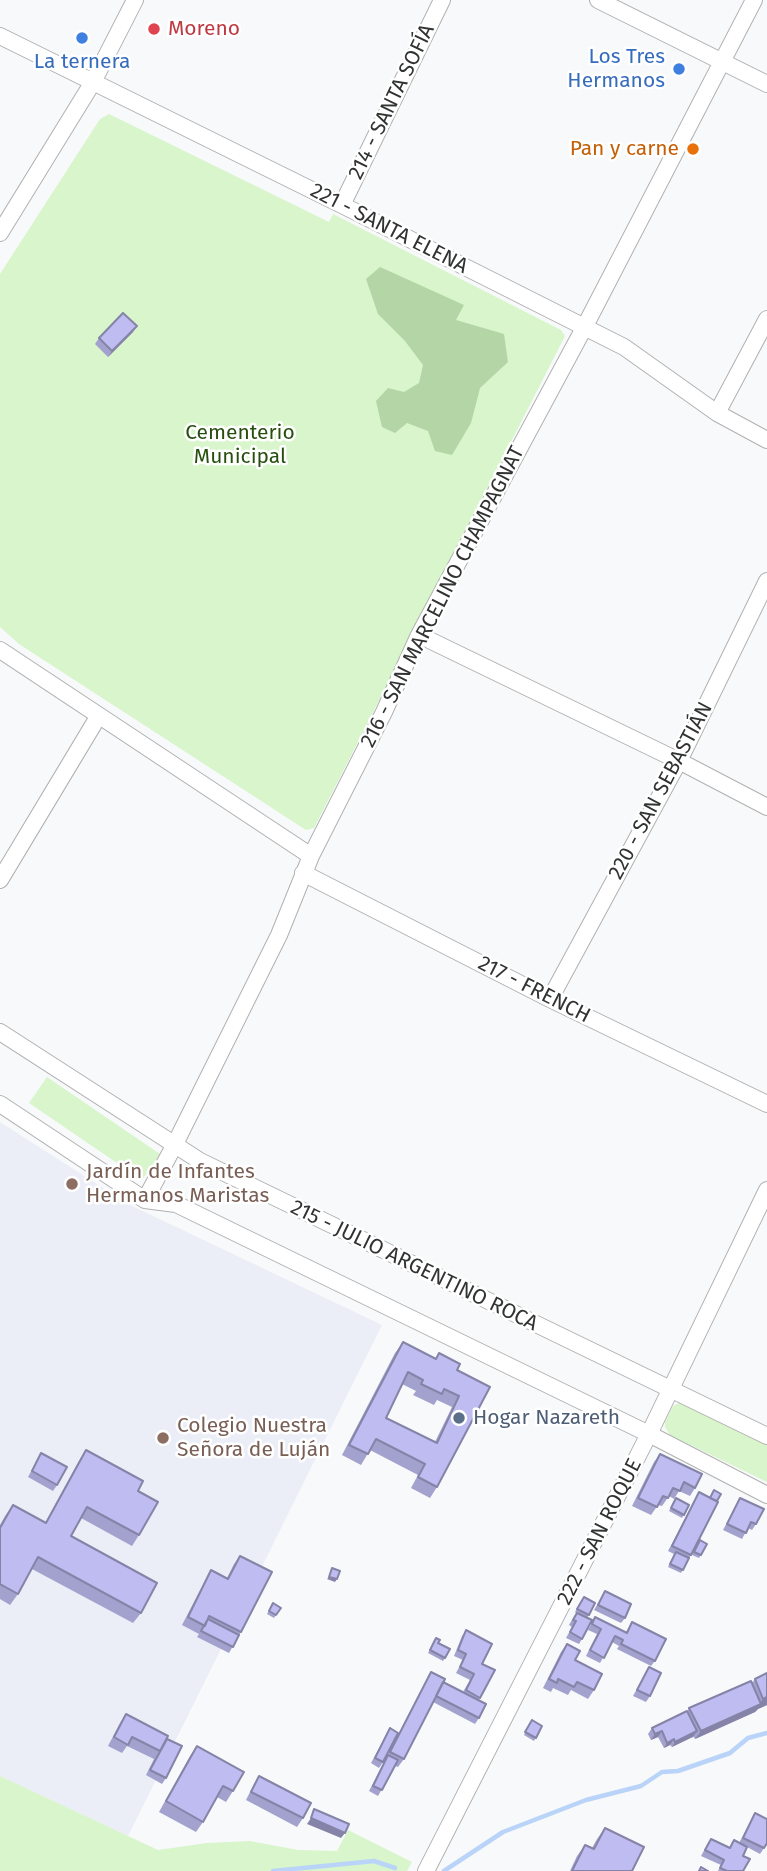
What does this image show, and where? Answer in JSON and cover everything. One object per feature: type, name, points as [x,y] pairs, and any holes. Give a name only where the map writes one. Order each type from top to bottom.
[{"type":"street","points":[[0,233],[93,82],[135,0]]},
{"type":"street","name":"214 - SANTA SOFÍA","points":[[342,205],[442,0]]},
{"type":"street","points":[[598,0],[767,84]]},
{"type":"street","name":"216 - SAN MARCELINO CHAMPAGNAT","points":[[145,1200],[279,935],[303,873],[384,712],[419,635],[584,328],[754,0]]},
{"type":"street","name":"221 - SANTA ELENA","points":[[0,36],[624,347],[718,413],[767,440]]},
{"type":"street","points":[[718,413],[767,319]]},
{"type":"street","name":"220 - SAN SEBASTIÁN","points":[[550,999],[679,761],[767,581]]},
{"type":"street","points":[[419,635],[679,761],[767,807]]},
{"type":"street","points":[[0,650],[311,856]]},
{"type":"street","points":[[0,880],[98,717]]},
{"type":"street","name":"217 - FRENCH","points":[[303,873],[550,999],[767,1104]]},
{"type":"street","name":"215 - JULIO ARGENTINO ROCA","points":[[0,1032],[174,1146],[257,1191],[672,1388],[767,1436]]},
{"type":"street","points":[[0,1104],[145,1200],[176,1204],[649,1434],[767,1495]]},
{"type":"street","name":"222 - SAN ROQUE","points":[[426,1871],[649,1434],[767,1190]]},
{"type":"shaded area","name":"Colegio Nuestra Señora de Luján","points":[[0,1122],[128,1204],[382,1325],[128,1836],[0,1776]]},
{"type":"green space","name":"Cementerio Municipal","points":[[109,114],[329,222],[333,214],[561,330],[565,336],[314,828],[306,830],[19,644],[0,627],[0,274],[100,119]]},
{"type":"green space","points":[[380,267],[464,305],[456,320],[504,334],[508,362],[480,388],[471,423],[452,455],[435,451],[428,431],[407,423],[395,433],[382,427],[376,401],[388,388],[404,392],[419,383],[423,365],[405,341],[378,314],[366,279]]},
{"type":"green space","points":[[47,1077],[160,1154],[142,1180],[29,1103]]},
{"type":"green space","points":[[681,1402],[767,1443],[767,1482],[670,1435],[665,1422],[673,1406]]},
{"type":"green space","points":[[0,1776],[158,1850],[207,1843],[250,1841],[298,1850],[337,1851],[348,1830],[412,1862],[407,1871],[0,1871]]},
{"type":"building","points":[[123,313],[137,326],[112,351],[99,338]]},
{"type":"building","name":"Hogar Nazareth","points":[[403,1342],[436,1359],[439,1353],[460,1364],[457,1370],[490,1387],[437,1487],[418,1477],[425,1464],[376,1439],[368,1454],[349,1445]],"holes":[[[408,1372],[423,1380],[421,1384],[442,1394],[444,1389],[459,1396],[437,1443],[386,1418]]]},
{"type":"building","points":[[86,1450],[143,1481],[138,1491],[158,1502],[139,1535],[87,1507],[71,1536],[157,1583],[141,1613],[38,1557],[18,1594],[0,1584],[0,1528],[13,1505],[46,1523]]},
{"type":"building","points":[[41,1453],[67,1467],[57,1485],[32,1471]]},
{"type":"building","points":[[660,1454],[702,1474],[695,1488],[684,1482],[680,1491],[673,1488],[668,1498],[663,1496],[657,1507],[638,1498]]},
{"type":"building","points":[[714,1490],[721,1494],[717,1501],[710,1498]]},
{"type":"building","points":[[699,1492],[718,1502],[691,1555],[672,1546]]},
{"type":"building","points":[[676,1498],[689,1505],[684,1515],[671,1508]]},
{"type":"building","points":[[740,1498],[764,1509],[756,1524],[751,1522],[746,1533],[727,1524]]},
{"type":"building","points":[[700,1540],[707,1544],[701,1555],[694,1552]]},
{"type":"building","points":[[676,1552],[689,1558],[683,1570],[670,1564]]},
{"type":"building","points":[[240,1556],[272,1572],[241,1632],[209,1616],[205,1626],[188,1617],[211,1570],[228,1579]]},
{"type":"building","points":[[332,1568],[340,1571],[337,1579],[329,1577]]},
{"type":"building","points":[[605,1591],[631,1604],[625,1618],[598,1605]]},
{"type":"building","points":[[584,1597],[595,1603],[589,1615],[577,1609]]},
{"type":"building","points":[[273,1603],[281,1608],[276,1615],[269,1611]]},
{"type":"building","points":[[577,1613],[592,1620],[582,1639],[570,1632]]},
{"type":"building","points":[[595,1617],[627,1633],[632,1622],[666,1639],[655,1661],[621,1644],[623,1640],[615,1636],[604,1658],[590,1650],[601,1629],[592,1624]]},
{"type":"building","points":[[208,1619],[239,1635],[233,1647],[201,1631]]},
{"type":"building","points":[[466,1630],[492,1644],[482,1664],[495,1670],[480,1698],[466,1690],[474,1674],[460,1667],[466,1654],[458,1650]]},
{"type":"building","points":[[436,1638],[440,1640],[438,1643],[450,1649],[445,1658],[430,1650]]},
{"type":"building","points":[[567,1644],[580,1651],[575,1660],[602,1674],[594,1690],[577,1682],[574,1687],[558,1679],[557,1683],[549,1679]]},
{"type":"building","points":[[649,1667],[661,1673],[650,1696],[637,1690]]},
{"type":"building","points":[[431,1672],[445,1679],[404,1759],[390,1752]]},
{"type":"building","points":[[767,1673],[767,1697],[763,1699],[755,1679]]},
{"type":"building","points":[[751,1681],[761,1704],[701,1731],[689,1708]]},
{"type":"building","points":[[443,1682],[486,1704],[479,1718],[436,1696]]},
{"type":"building","points":[[687,1711],[697,1731],[667,1743],[662,1731],[655,1734],[652,1728]]},
{"type":"building","points":[[126,1714],[168,1736],[160,1751],[132,1737],[128,1745],[114,1737]]},
{"type":"building","points":[[532,1720],[542,1726],[536,1738],[525,1732]]},
{"type":"building","points":[[390,1728],[398,1733],[383,1762],[375,1758]]},
{"type":"building","points":[[167,1739],[182,1746],[166,1778],[150,1770]]},
{"type":"building","points":[[197,1746],[244,1772],[233,1791],[223,1786],[203,1822],[166,1801]]},
{"type":"building","points":[[388,1755],[398,1760],[382,1790],[373,1786]]},
{"type":"building","points":[[259,1776],[311,1803],[303,1818],[251,1792]]},
{"type":"building","points":[[314,1809],[349,1824],[345,1833],[311,1818]]},
{"type":"building","points":[[755,1813],[767,1819],[767,1843],[764,1848],[743,1838]]},
{"type":"building","points":[[605,1828],[644,1847],[632,1871],[572,1871],[585,1845],[594,1849]]},
{"type":"building","points":[[711,1839],[730,1848],[734,1840],[747,1847],[743,1856],[750,1859],[743,1871],[720,1868],[724,1860],[705,1850]]},
{"type":"waterway","points":[[444,1871],[503,1832],[586,1800],[641,1786],[662,1772],[678,1771],[730,1753],[748,1738],[767,1733]]},
{"type":"waterway","points":[[273,1871],[374,1861],[395,1868]]},
{"type":"place","name":"Moreno","points":[[154,29]]},
{"type":"place","name":"La ternera","points":[[82,38]]},
{"type":"place","name":"Los Tres Hermanos","points":[[679,69]]},
{"type":"place","name":"Pan y carne","points":[[693,149]]},
{"type":"place","name":"Jardín de Infantes Hermanos Maristas","points":[[72,1184]]},
{"type":"place","name":"Hogar Nazareth","points":[[459,1418]]},
{"type":"place","name":"Colegio Nuestra Señora de Luján","points":[[163,1438]]}]
